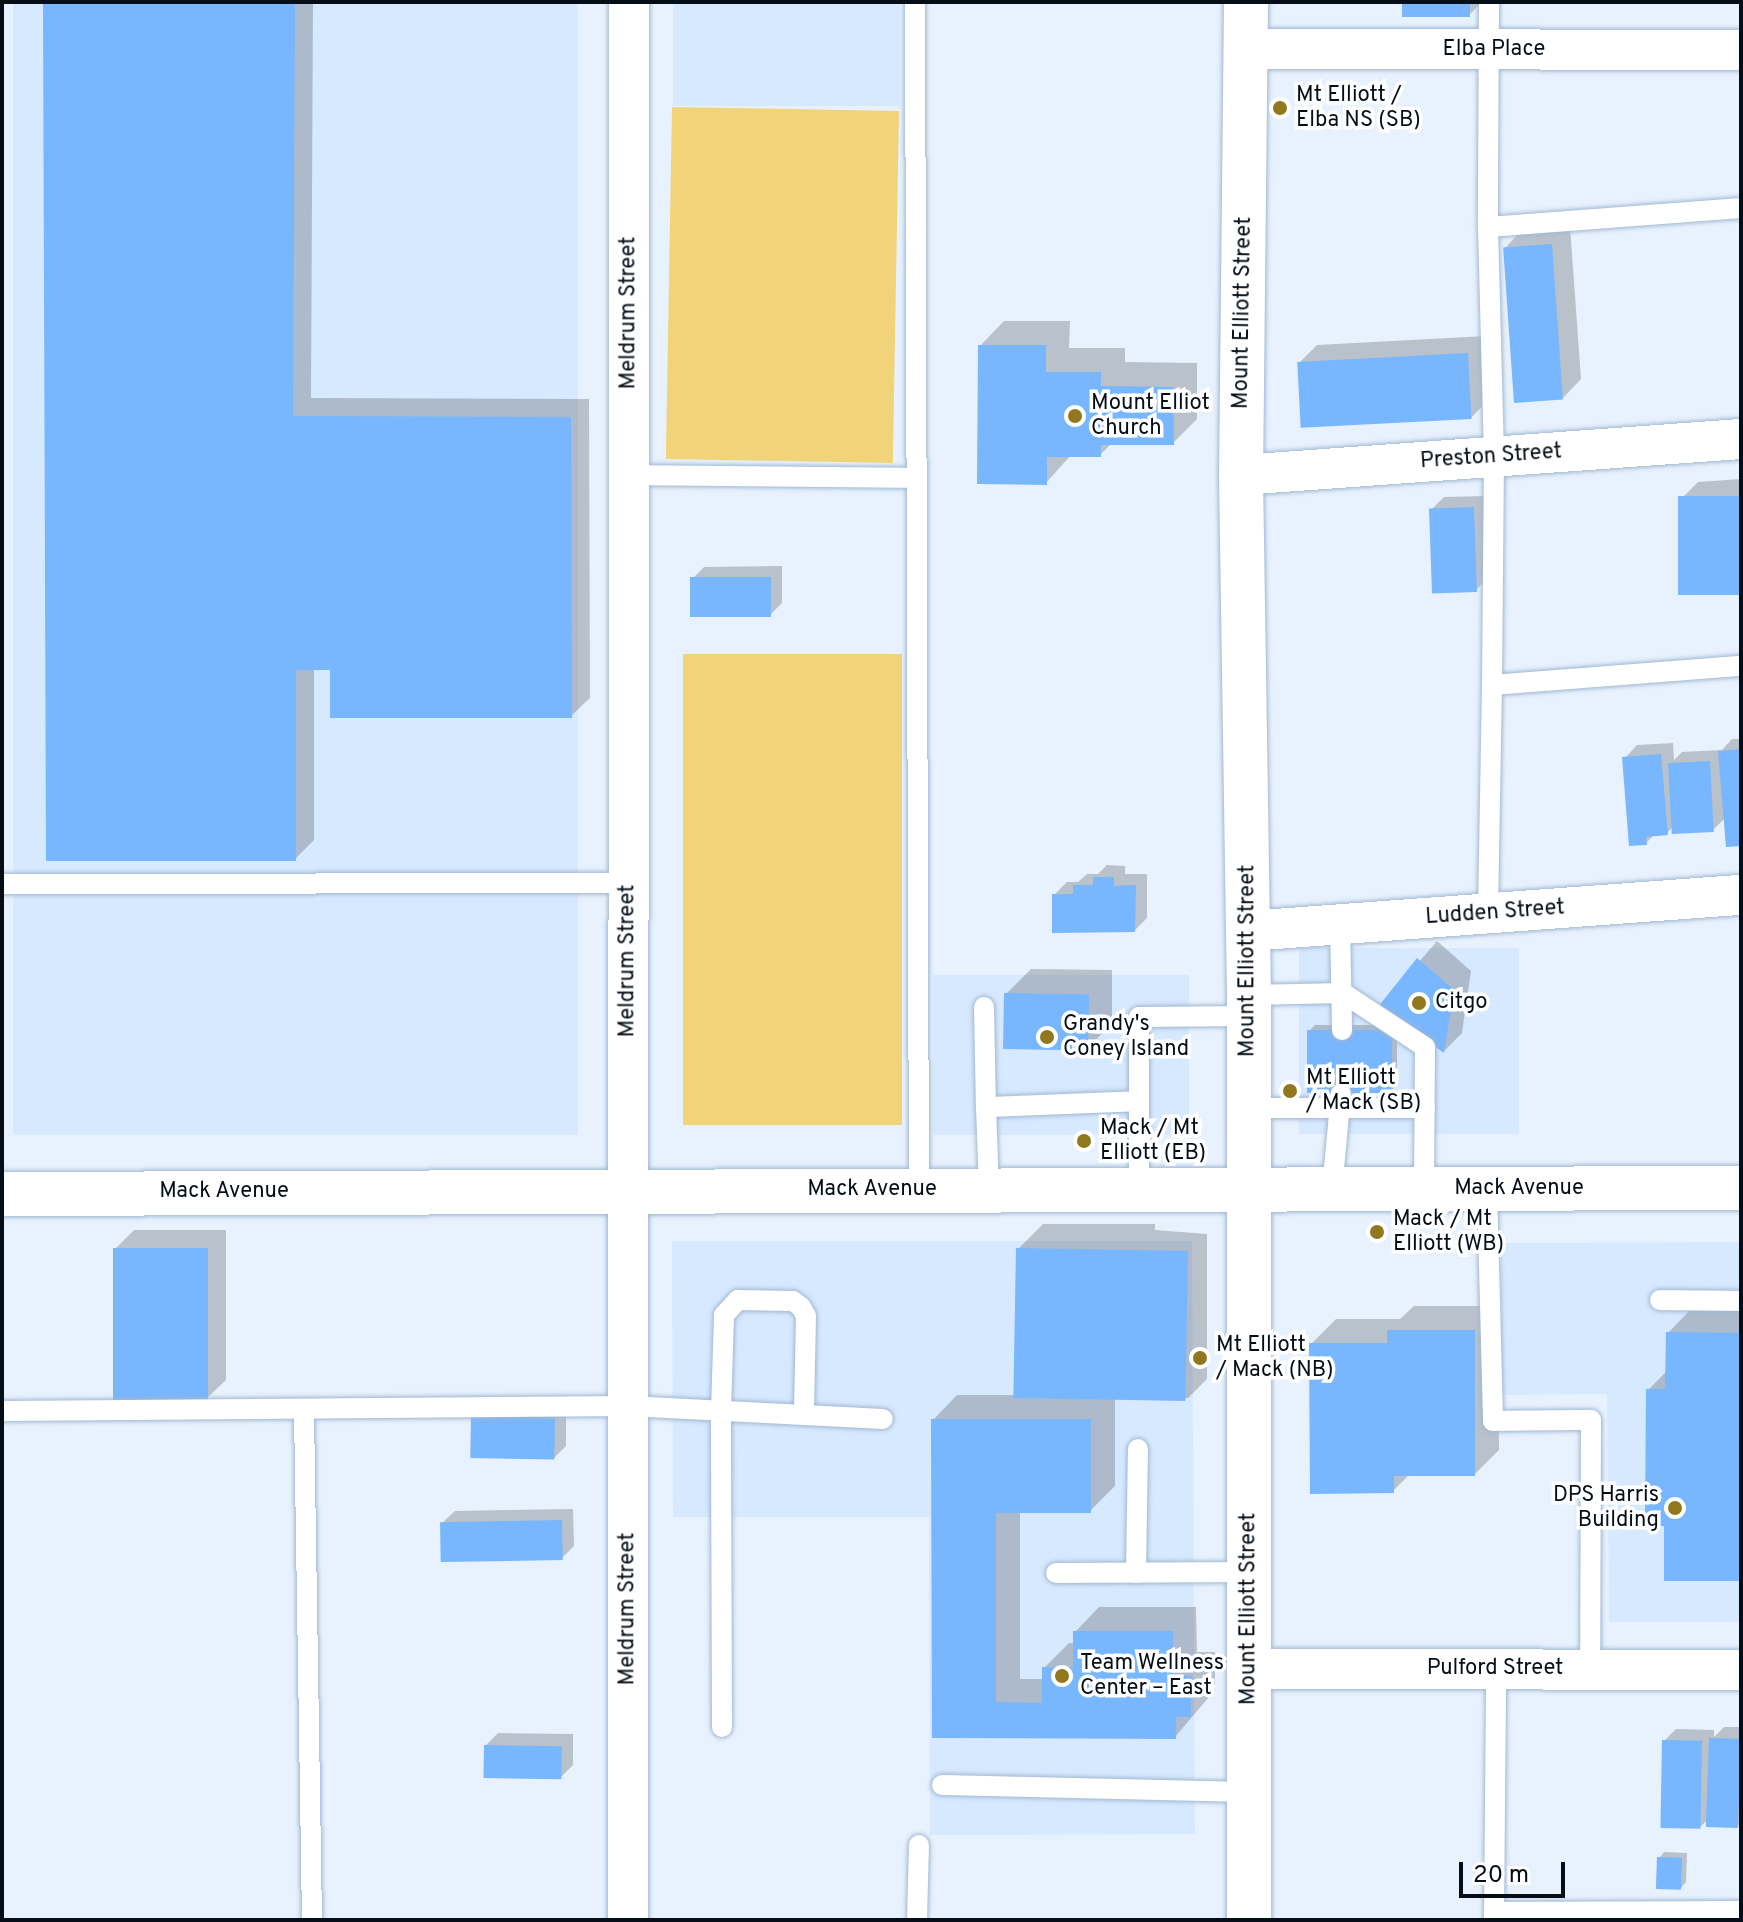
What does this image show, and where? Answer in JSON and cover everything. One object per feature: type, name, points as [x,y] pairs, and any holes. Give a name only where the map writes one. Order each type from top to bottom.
[{"type":"main road","name":"Mount Elliott Street","points":[[1246,2],[1241,475],[1249,1006],[1249,1920]]},
{"type":"main road","name":"Mack Avenue","points":[[2,1194],[1741,1188]]},
{"type":"street","name":"Meldrum Street","points":[[628,1920],[629,2]]},
{"type":"street","name":"Elba Place","points":[[1246,49],[1741,50]]},
{"type":"street","name":"Preston Street","points":[[1241,475],[1741,439]]},
{"type":"street","name":"Ludden Street","points":[[1248,931],[1741,895]]},
{"type":"street","name":"Pulford Street","points":[[1249,1669],[1741,1670]]},
{"type":"lane","points":[[915,2],[919,1190]]},
{"type":"lane","points":[[1488,913],[1494,457],[1488,227],[1489,2]]},
{"type":"lane","points":[[1488,227],[1741,208]]},
{"type":"lane","points":[[630,475],[917,478]]},
{"type":"lane","points":[[1492,685],[1741,666]]},
{"type":"lane","points":[[2,884],[628,883]]},
{"type":"lane","points":[[1340,923],[1342,1030]]},
{"type":"lane","points":[[1139,1189],[1139,1017],[1343,993],[1425,1047],[1424,1189]]},
{"type":"lane","points":[[984,1007],[989,1190]]},
{"type":"lane","points":[[986,1107],[1139,1101]]},
{"type":"lane","points":[[1249,1108],[1341,1101],[1425,1108]]},
{"type":"lane","points":[[1332,1190],[1341,1101]]},
{"type":"lane","points":[[1487,1189],[1493,1421],[1591,1420],[1590,1669]]},
{"type":"lane","points":[[722,1727],[721,1411],[724,1315],[728,1307],[738,1300],[793,1301],[806,1316],[804,1414]]},
{"type":"lane","points":[[1660,1300],[1741,1301]]},
{"type":"lane","points":[[2,1411],[304,1411],[628,1406],[883,1419]]},
{"type":"lane","points":[[304,1411],[312,1920]]},
{"type":"lane","points":[[1136,1573],[1138,1449]]},
{"type":"lane","points":[[1056,1573],[1249,1572]]},
{"type":"lane","points":[[1496,1669],[1494,1916],[1741,1911]]},
{"type":"lane","points":[[942,1785],[1249,1792]]},
{"type":"lane","points":[[917,1920],[919,1845]]},
{"type":"shaded area","points":[[13,2],[578,2],[578,1135],[13,1135]]},
{"type":"shaded area","points":[[673,2],[900,2],[900,106],[673,106]]},
{"type":"shaded area","points":[[672,107],[899,111],[893,463],[666,459]]},
{"type":"shaded area","points":[[683,654],[902,654],[902,1125],[683,1125]]},
{"type":"shaded area","points":[[1299,948],[1519,948],[1519,1134],[1299,1134]]},
{"type":"shaded area","points":[[933,975],[1189,975],[1189,1135],[933,1135]]},
{"type":"shaded area","name":"Team Wellness Center – East","points":[[672,1241],[1192,1241],[1195,1834],[930,1835],[929,1517],[673,1517]]},
{"type":"shaded area","name":"DPS Harris Building","points":[[1741,1242],[1741,1622],[1609,1622],[1607,1394],[1502,1395],[1501,1243]]},
{"type":"building","points":[[43,2],[295,2],[293,416],[571,417],[572,718],[330,718],[330,670],[296,670],[296,861],[46,861]]},
{"type":"building","points":[[1402,2],[1470,2],[1470,17],[1402,17]]},
{"type":"building","points":[[1552,244],[1563,400],[1514,403],[1503,247]]},
{"type":"building","name":"Mount Elliot Church","points":[[978,345],[1046,345],[1046,372],[1101,372],[1101,386],[1173,387],[1174,445],[1101,445],[1101,457],[1047,457],[1047,485],[977,484]]},
{"type":"building","points":[[1468,353],[1471,419],[1301,428],[1297,362]]},
{"type":"building","points":[[1678,496],[1741,496],[1741,595],[1678,595]]},
{"type":"building","points":[[1474,507],[1477,592],[1432,594],[1429,509]]},
{"type":"building","points":[[690,577],[771,577],[771,617],[690,617]]},
{"type":"building","points":[[1741,749],[1741,846],[1726,847],[1718,751]]},
{"type":"building","points":[[1661,754],[1668,835],[1646,837],[1647,845],[1629,846],[1622,757]]},
{"type":"building","points":[[1710,761],[1714,832],[1672,834],[1668,763]]},
{"type":"building","points":[[1093,877],[1114,877],[1114,886],[1136,885],[1135,932],[1052,933],[1052,894],[1073,894],[1073,885],[1093,885]]},
{"type":"building","points":[[1417,958],[1454,990],[1444,1053],[1378,1007]]},
{"type":"building","points":[[1004,993],[1089,994],[1088,1050],[1003,1049]]},
{"type":"building","points":[[1307,1030],[1392,1030],[1392,1093],[1307,1093]]},
{"type":"building","points":[[113,1248],[208,1248],[208,1400],[113,1400]]},
{"type":"building","points":[[1016,1248],[1188,1251],[1185,1401],[1013,1398]]},
{"type":"building","points":[[1387,1330],[1475,1330],[1475,1476],[1394,1476],[1394,1493],[1310,1494],[1309,1343],[1387,1343]]},
{"type":"building","points":[[1666,1332],[1741,1333],[1741,1581],[1664,1581],[1664,1526],[1645,1526],[1646,1389],[1665,1389]]},
{"type":"building","points":[[471,1416],[555,1417],[554,1459],[470,1458]]},
{"type":"building","points":[[931,1419],[1091,1419],[1091,1513],[996,1513],[996,1702],[1042,1703],[1042,1667],[1073,1667],[1073,1631],[1173,1631],[1173,1675],[1191,1676],[1191,1717],[1176,1717],[1176,1739],[932,1738]]},
{"type":"building","points":[[562,1520],[563,1560],[441,1562],[440,1522]]},
{"type":"building","points":[[1709,1738],[1741,1739],[1738,1828],[1706,1827]]},
{"type":"building","points":[[1662,1740],[1702,1741],[1700,1829],[1660,1828]]},
{"type":"building","points":[[484,1745],[562,1746],[561,1779],[483,1778]]},
{"type":"building","points":[[1657,1857],[1682,1858],[1681,1890],[1656,1889]]},
{"type":"place","name":"Mt Elliott / Elba NS (SB)","points":[[1280,108]]},
{"type":"place","name":"Mount Elliot Church","points":[[1075,416]]},
{"type":"place","name":"Citgo","points":[[1419,1003]]},
{"type":"place","name":"Grandy's Coney Island","points":[[1047,1037]]},
{"type":"place","name":"Mt Elliott / Mack (SB)","points":[[1290,1091]]},
{"type":"place","name":"Mack / Mt Elliott (EB)","points":[[1084,1141]]},
{"type":"place","name":"Mack / Mt Elliott (WB)","points":[[1377,1232]]},
{"type":"place","name":"Mt Elliott / Mack (NB)","points":[[1200,1358]]},
{"type":"place","name":"DPS Harris Building","points":[[1675,1508]]},
{"type":"place","name":"Team Wellness Center – East","points":[[1062,1676]]}]
